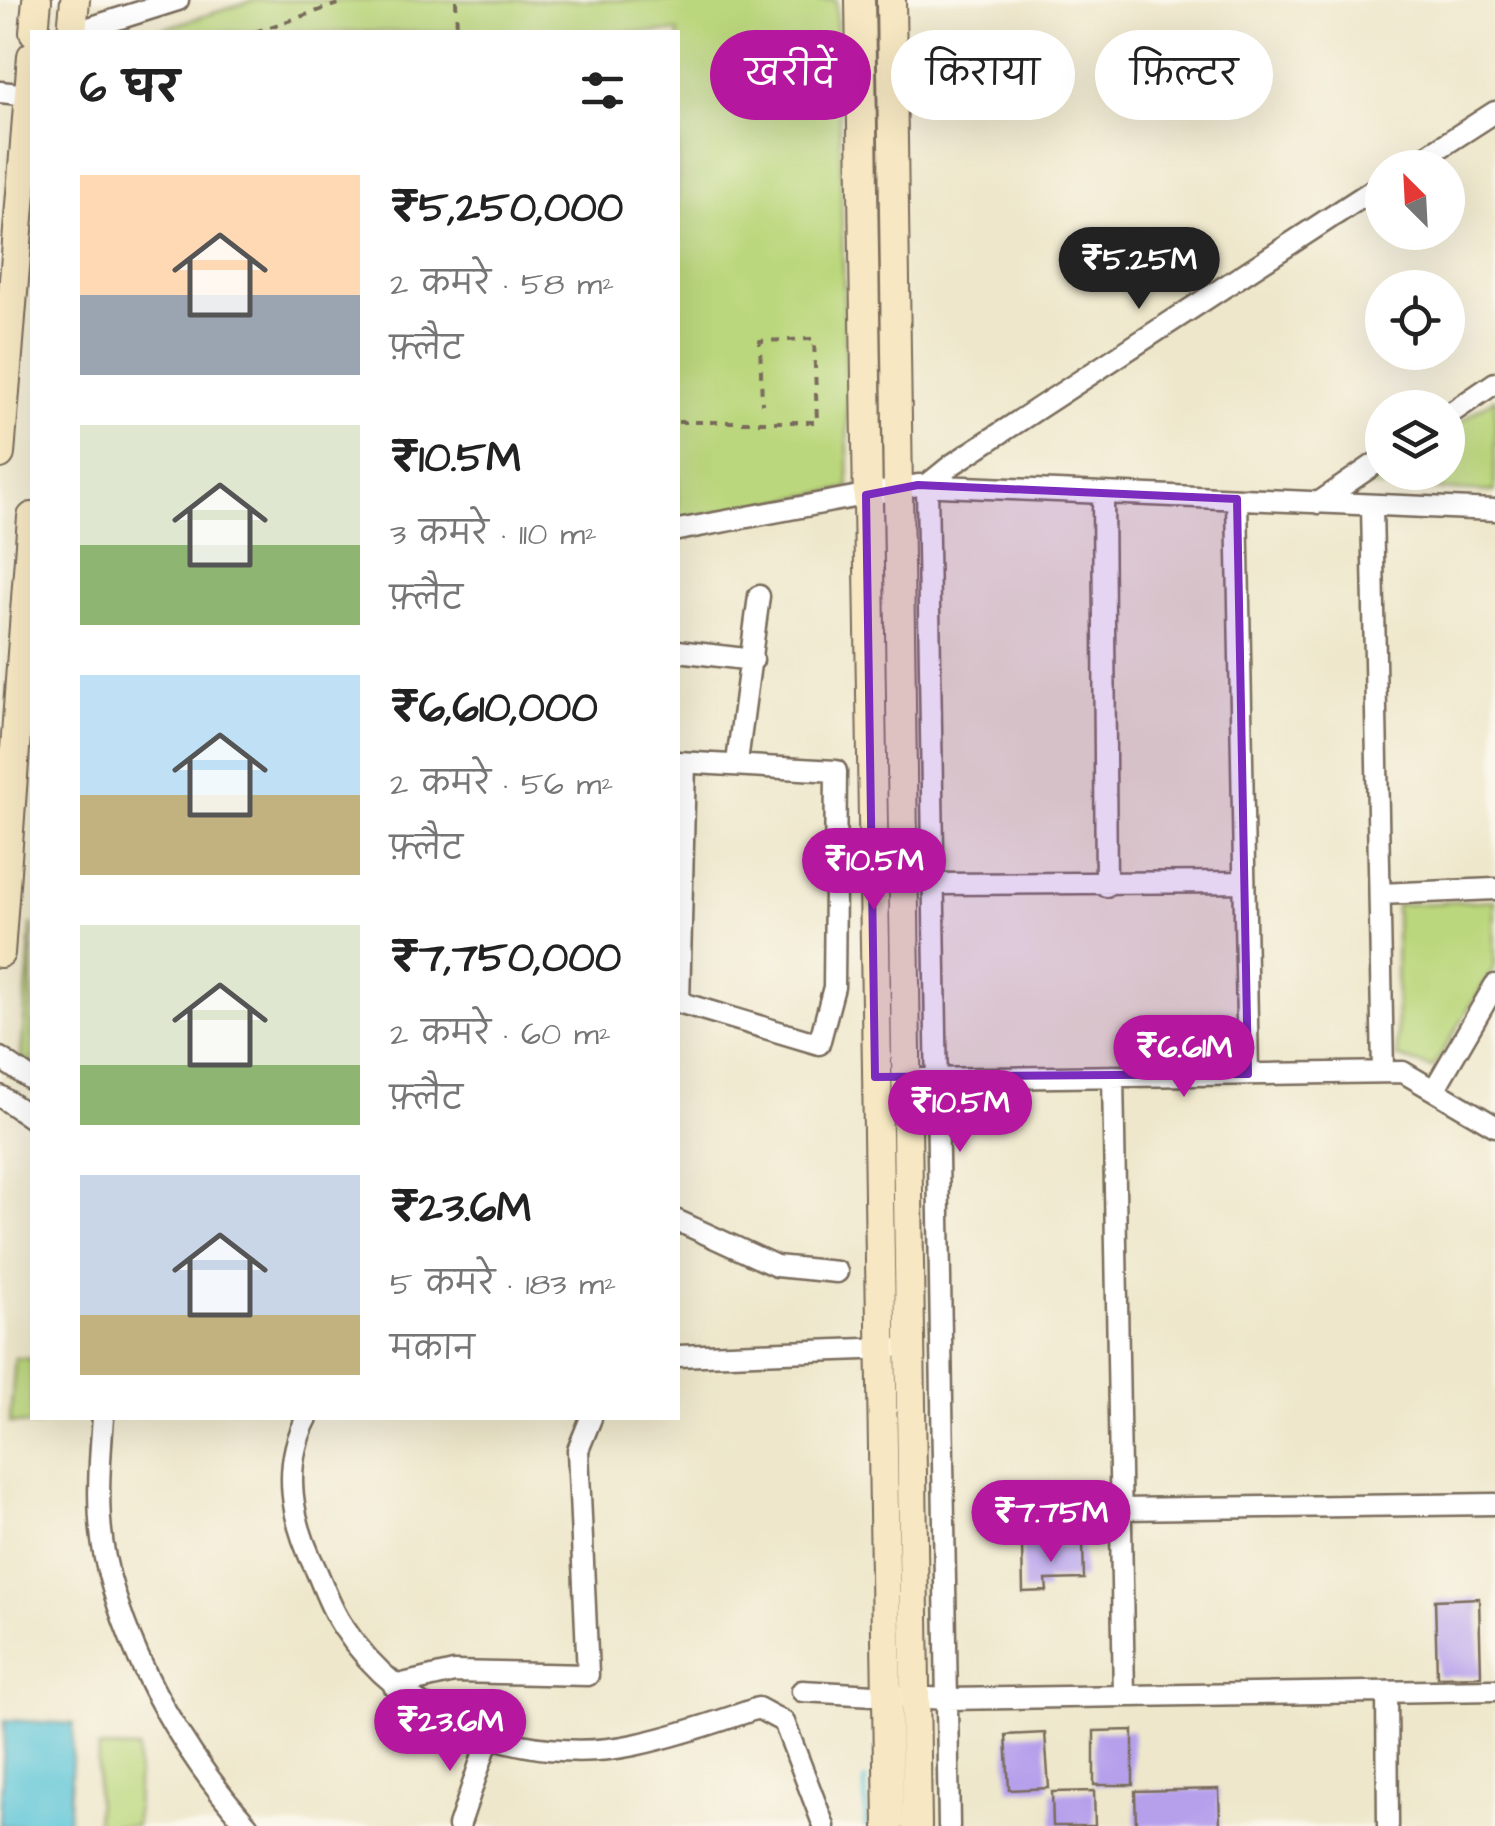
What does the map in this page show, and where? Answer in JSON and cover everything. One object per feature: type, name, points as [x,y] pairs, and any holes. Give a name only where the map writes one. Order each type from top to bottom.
[{"type":"street","points":[[34,30],[37,0]]},
{"type":"street","points":[[74,30],[75,0]]},
{"type":"street","points":[[80,30],[178,0]]},
{"type":"street","points":[[860,0],[880,1349],[901,1698],[917,1826]]},
{"type":"street","points":[[889,1826],[901,1698],[908,1346],[891,0]]},
{"type":"street","points":[[0,454],[14,335],[30,82]]},
{"type":"street","points":[[0,92],[29,95]]},
{"type":"street","points":[[1436,150],[1495,112]]},
{"type":"street","points":[[927,485],[953,464],[1365,195]]},
{"type":"street","points":[[1465,403],[1495,383]]},
{"type":"street","points":[[1318,503],[1365,471]]},
{"type":"street","points":[[680,530],[927,485],[1495,510]]},
{"type":"street","points":[[927,485],[949,1826]]},
{"type":"street","points":[[1103,493],[1106,886]]},
{"type":"street","points":[[1237,499],[1248,1074]]},
{"type":"street","points":[[1372,505],[1383,1072]]},
{"type":"street","points":[[0,953],[30,538]]},
{"type":"street","points":[[737,762],[760,596]]},
{"type":"street","points":[[680,652],[753,660]]},
{"type":"street","points":[[680,842],[681,762],[836,770],[834,987],[820,1044],[680,1004]]},
{"type":"street","points":[[932,884],[1106,886],[1244,882]]},
{"type":"street","points":[[1380,894],[1495,889]]},
{"type":"street","points":[[1434,1090],[1495,985]]},
{"type":"street","points":[[0,1058],[30,1079]]},
{"type":"street","points":[[875,1077],[905,1080],[1403,1072],[1495,1126]]},
{"type":"street","points":[[1113,1076],[1124,1696]]},
{"type":"street","points":[[0,1096],[30,1117]]},
{"type":"street","points":[[680,1222],[776,1266],[838,1272]]},
{"type":"street","points":[[680,1356],[908,1346]]},
{"type":"street","points":[[103,1420],[98,1478],[107,1568],[136,1653],[202,1773],[248,1826]]},
{"type":"street","points":[[306,1420],[289,1482],[305,1548],[342,1626],[394,1686],[472,1734],[553,1750],[630,1746],[758,1708],[784,1722],[824,1826]]},
{"type":"street","points":[[394,1686],[454,1672],[588,1675],[578,1450],[589,1420]]},
{"type":"street","points":[[1120,1508],[1495,1504]]},
{"type":"street","points":[[802,1692],[947,1699],[1495,1690]]},
{"type":"street","points":[[1387,1692],[1388,1826]]},
{"type":"street","points":[[459,1826],[489,1738]]},
{"type":"path","points":[[261,30],[350,0]]},
{"type":"path","points":[[456,0],[457,30]]},
{"type":"path","points":[[680,422],[817,422],[814,339],[760,341],[762,404]]},
{"type":"highlighted area","points":[[918,485],[1237,499],[1248,1074],[875,1077],[866,495]]},
{"type":"green space","points":[[255,0],[836,0],[837,30],[710,30],[710,120],[839,120],[849,488],[680,520],[680,30],[158,30]]},
{"type":"green space","points":[[1495,398],[1495,492],[1443,490],[1465,490],[1465,418]]},
{"type":"green space","points":[[1495,900],[1495,966],[1433,1068],[1397,1057],[1396,905]]},
{"type":"green space","points":[[30,947],[30,1064],[21,1057]]},
{"type":"green space","points":[[15,1358],[30,1359],[30,1420],[40,1420],[39,1425],[10,1423]]},
{"type":"green space","points":[[98,1748],[138,1749],[136,1826],[96,1826]]},
{"type":"water","points":[[5,1720],[74,1724],[68,1826],[0,1826]]},
{"type":"building","points":[[1083,1544],[1084,1579],[1046,1580],[1047,1591],[1023,1592],[1022,1545]]},
{"type":"building","points":[[1479,1598],[1481,1676],[1437,1677],[1435,1600]]},
{"type":"building","points":[[1133,1730],[1133,1785],[1094,1785],[1094,1731]]},
{"type":"building","points":[[1045,1733],[1049,1788],[1009,1790],[1006,1735]]},
{"type":"building","points":[[1219,1789],[1220,1826],[1136,1826],[1135,1791]]},
{"type":"building","points":[[1094,1791],[1095,1826],[1053,1826],[1052,1792]]},
{"type":"waterway","points":[[865,1780],[866,1826]]}]
